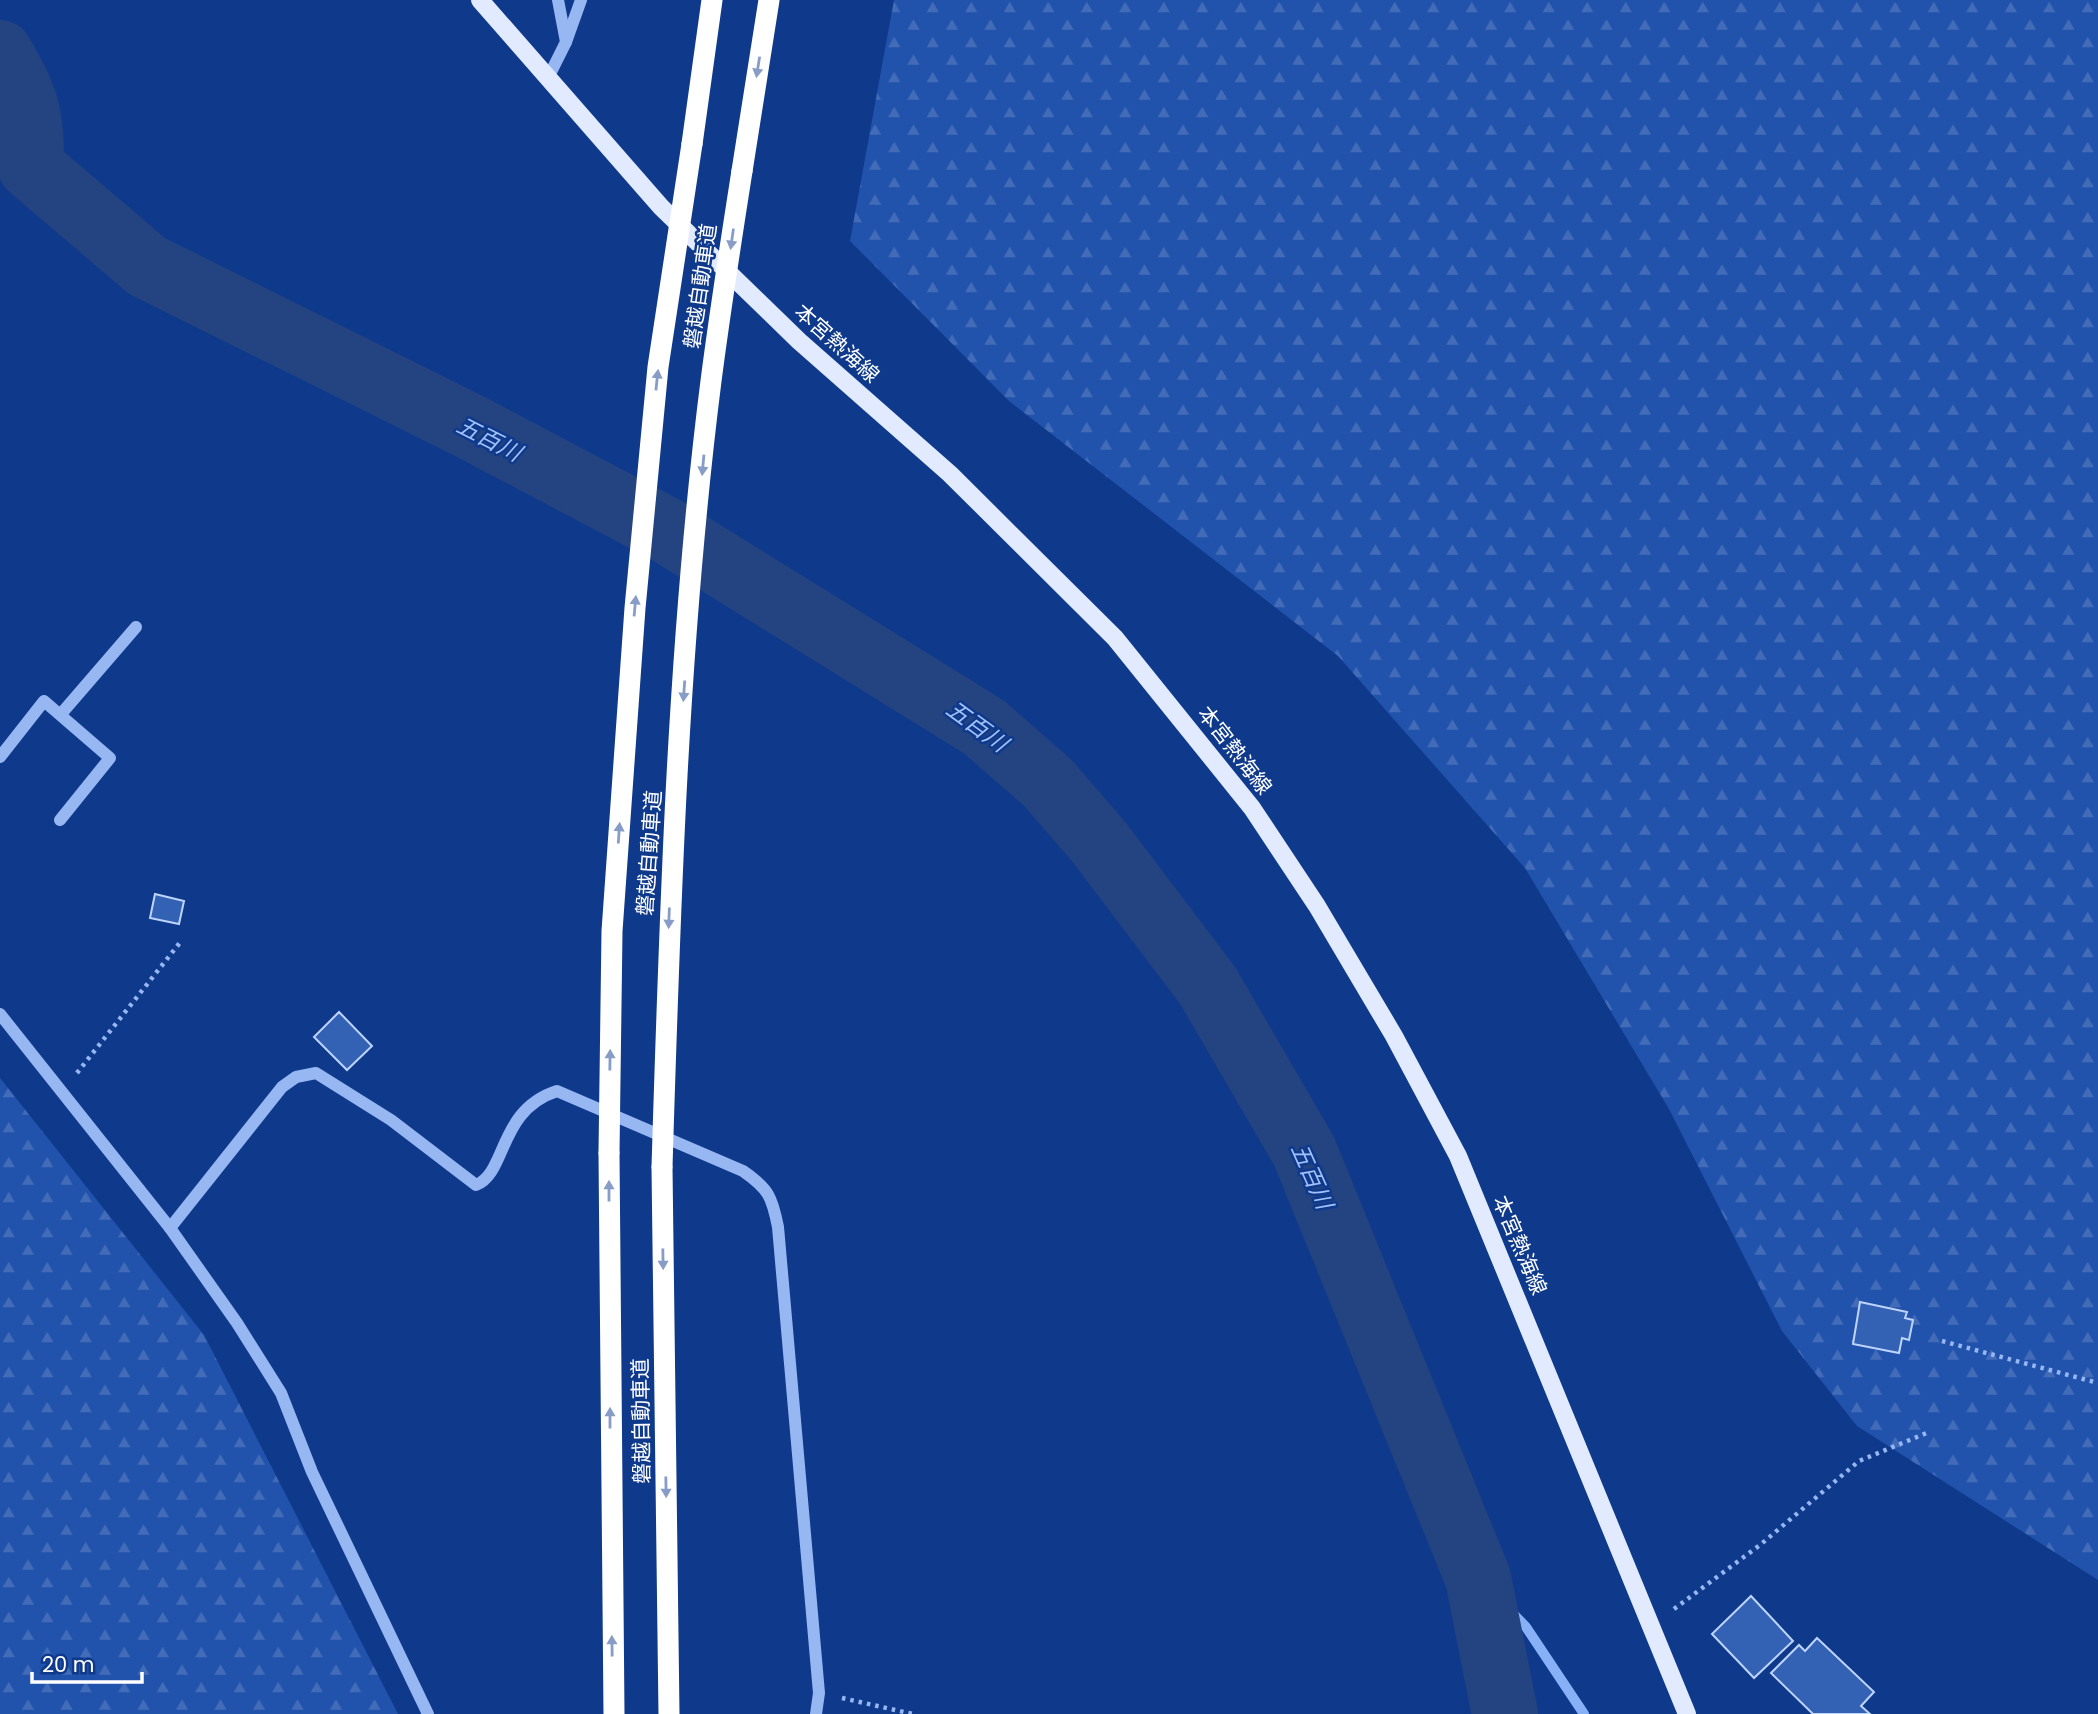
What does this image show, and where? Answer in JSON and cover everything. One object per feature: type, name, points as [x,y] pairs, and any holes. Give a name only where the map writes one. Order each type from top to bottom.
[{"type":"highway","name":"磐越自動車道","points":[[614,1714],[608,1153],[612,931],[635,608],[658,367],[712,0]]},
{"type":"highway","name":"磐越自動車道","points":[[669,1714],[662,1167],[669,915],[690,611],[711,383],[769,0]]},
{"type":"main road","name":"本宮熱海線","points":[[480,0],[547,80],[670,216],[799,341],[950,474],[1115,638],[1252,808],[1317,906],[1394,1036],[1458,1156],[1687,1714]]},
{"type":"street","points":[[558,0],[566,42]]},
{"type":"street","points":[[547,80],[566,42],[581,0]]},
{"type":"street","points":[[61,714],[136,627]]},
{"type":"street","points":[[0,757],[44,701],[110,758],[60,820]]},
{"type":"street","points":[[0,1014],[170,1228],[237,1323],[281,1393],[312,1472],[428,1714]]},
{"type":"street","points":[[170,1228],[282,1087],[296,1077],[316,1073],[391,1120],[476,1185],[490,1175],[516,1119],[534,1102],[557,1091],[743,1171],[760,1183],[772,1198],[778,1227],[819,1693],[816,1714]]},
{"type":"path","points":[[61,1093],[182,940]]},
{"type":"path","points":[[1942,1342],[2098,1383]]},
{"type":"path","points":[[1651,1626],[1760,1545],[1858,1461],[1929,1432]]},
{"type":"path","points":[[819,1693],[913,1714]]},
{"type":"green space","points":[[894,0],[2098,0],[2098,1580],[1857,1426],[1782,1331],[1669,1109],[1525,868],[1338,656],[1009,401],[850,241]]},
{"type":"green space","points":[[0,1078],[204,1335],[398,1714],[0,1714]]},
{"type":"building","points":[[155,894],[184,901],[179,924],[150,918]]},
{"type":"building","points":[[339,1012],[372,1046],[347,1070],[314,1037]]},
{"type":"building","points":[[1860,1302],[1907,1312],[1905,1318],[1913,1320],[1909,1340],[1902,1338],[1899,1353],[1853,1344]]},
{"type":"building","points":[[1751,1596],[1793,1641],[1754,1678],[1712,1634]]},
{"type":"building","points":[[1817,1638],[1874,1692],[1861,1706],[1870,1714],[1813,1714],[1771,1673],[1799,1645],[1805,1651]]},
{"type":"waterway","name":"五百川","points":[[0,53],[26,107],[31,167],[147,266],[471,427],[666,530],[984,727],[1048,783],[1099,842],[1208,986],[1304,1151],[1478,1578],[1505,1714]]},
{"type":"waterway","name":"五百川","points":[[0,145],[31,167]]},
{"type":"waterway","points":[[1478,1578],[1526,1627],[1584,1714]]}]
